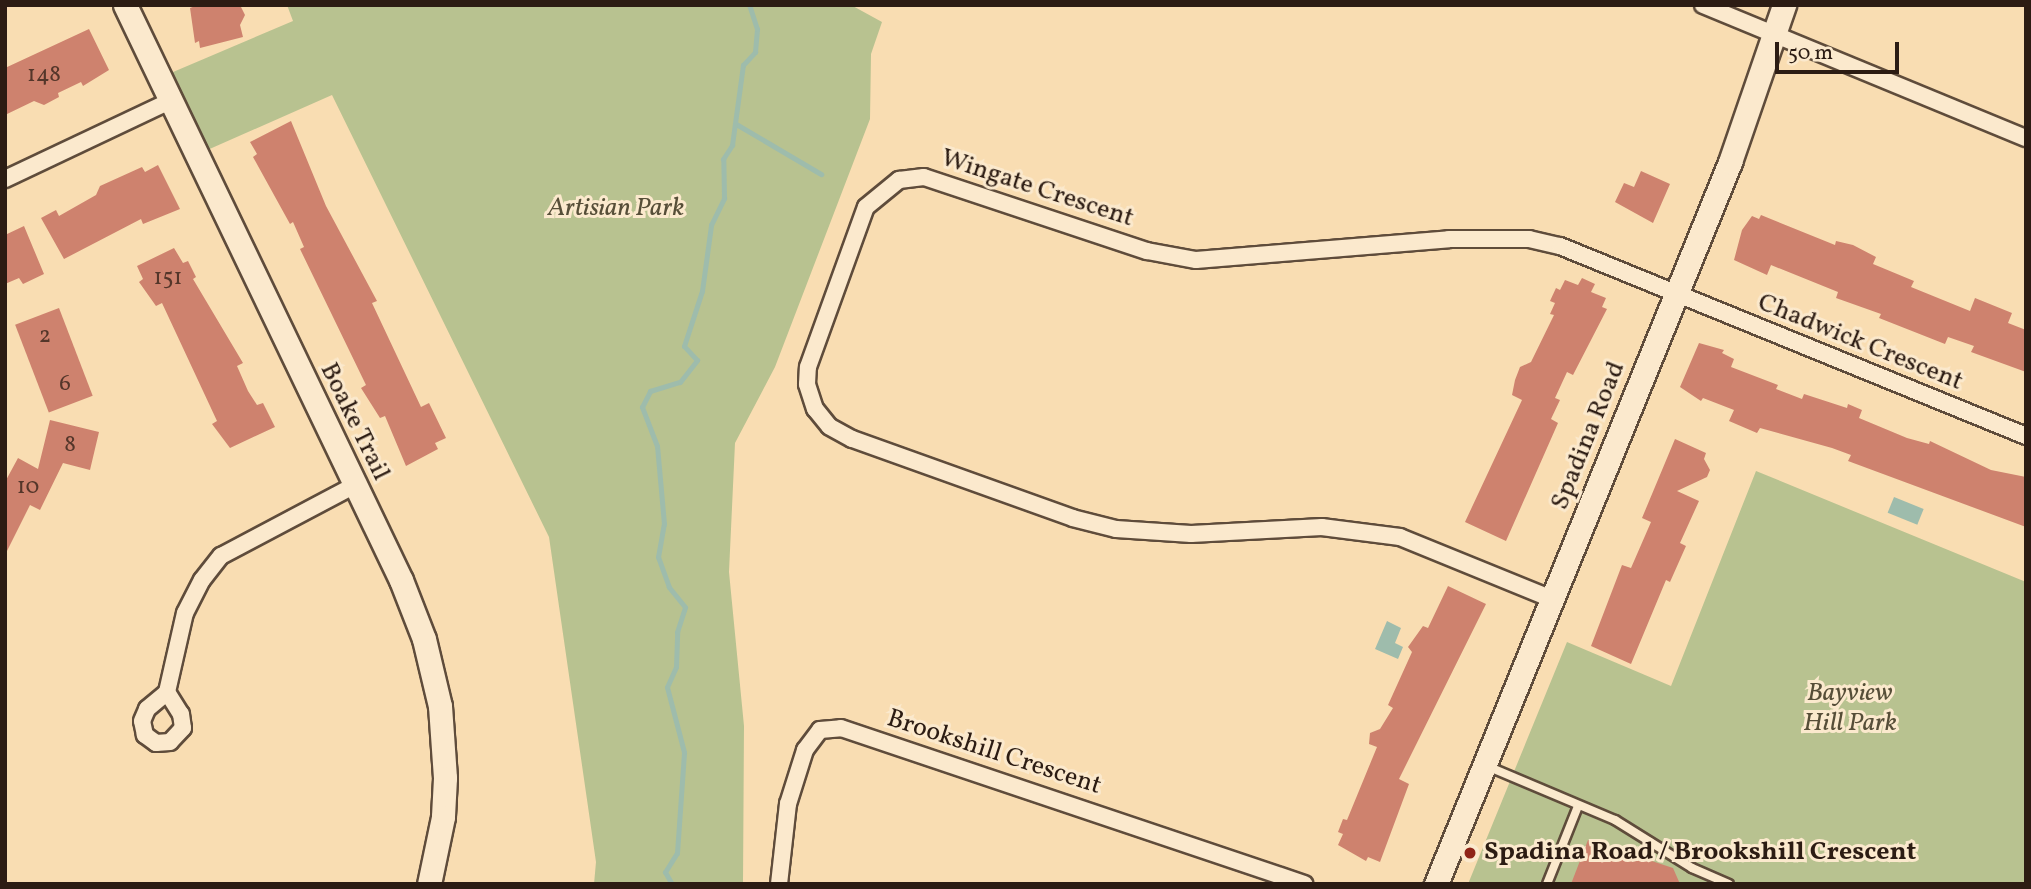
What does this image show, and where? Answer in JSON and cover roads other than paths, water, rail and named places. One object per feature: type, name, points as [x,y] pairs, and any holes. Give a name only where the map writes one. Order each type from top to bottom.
[{"type":"street","name":"Boake Trail","points":[[125,5],[353,486],[401,580],[424,639],[440,706],[443,817],[429,884]]},
{"type":"street","points":[[1703,5],[2026,138]]},
{"type":"street","name":"Spadina Road","points":[[1436,884],[1676,295],[1784,5]]},
{"type":"street","points":[[5,178],[170,101]]},
{"type":"street","name":"Wingate Crescent","points":[[1552,599],[1400,537],[1322,527],[1191,534],[1116,528],[1073,518],[852,439],[829,426],[815,409],[807,384],[808,367],[866,207],[899,180],[924,177],[1147,251],[1196,260],[1449,239],[1530,239],[1560,246],[1676,295]]},
{"type":"street","name":"Chadwick Crescent","points":[[1676,295],[2026,436]]},
{"type":"street","points":[[167,692],[185,613],[202,580],[221,556],[353,486]]},
{"type":"street","name":"Brookshill Crescent","points":[[779,884],[788,804],[805,750],[820,730],[841,728],[1304,884]]},
{"type":"lane","points":[[1484,765],[1578,806],[1730,884]]},
{"type":"lane","points":[[1547,884],[1578,806]]},
{"type":"waterway","points":[[672,884],[665,872],[677,853],[684,752],[667,687],[676,667],[677,632],[685,607],[669,587],[658,557],[664,524],[657,446],[642,407],[650,391],[680,382],[697,360],[684,346],[702,291],[711,225],[724,198],[723,159],[732,145],[743,65],[755,52],[757,29],[749,5]]},
{"type":"waterway","points":[[736,124],[821,174]]},
{"type":"place","name":"Spadina Road / Brookshill Crescent","points":[[1470,853]]},
{"type":"park label","name":"Artisian Park","points":[[616,209]]},
{"type":"park label","name":"Bayview Hill Park","points":[[1850,709]]}]
